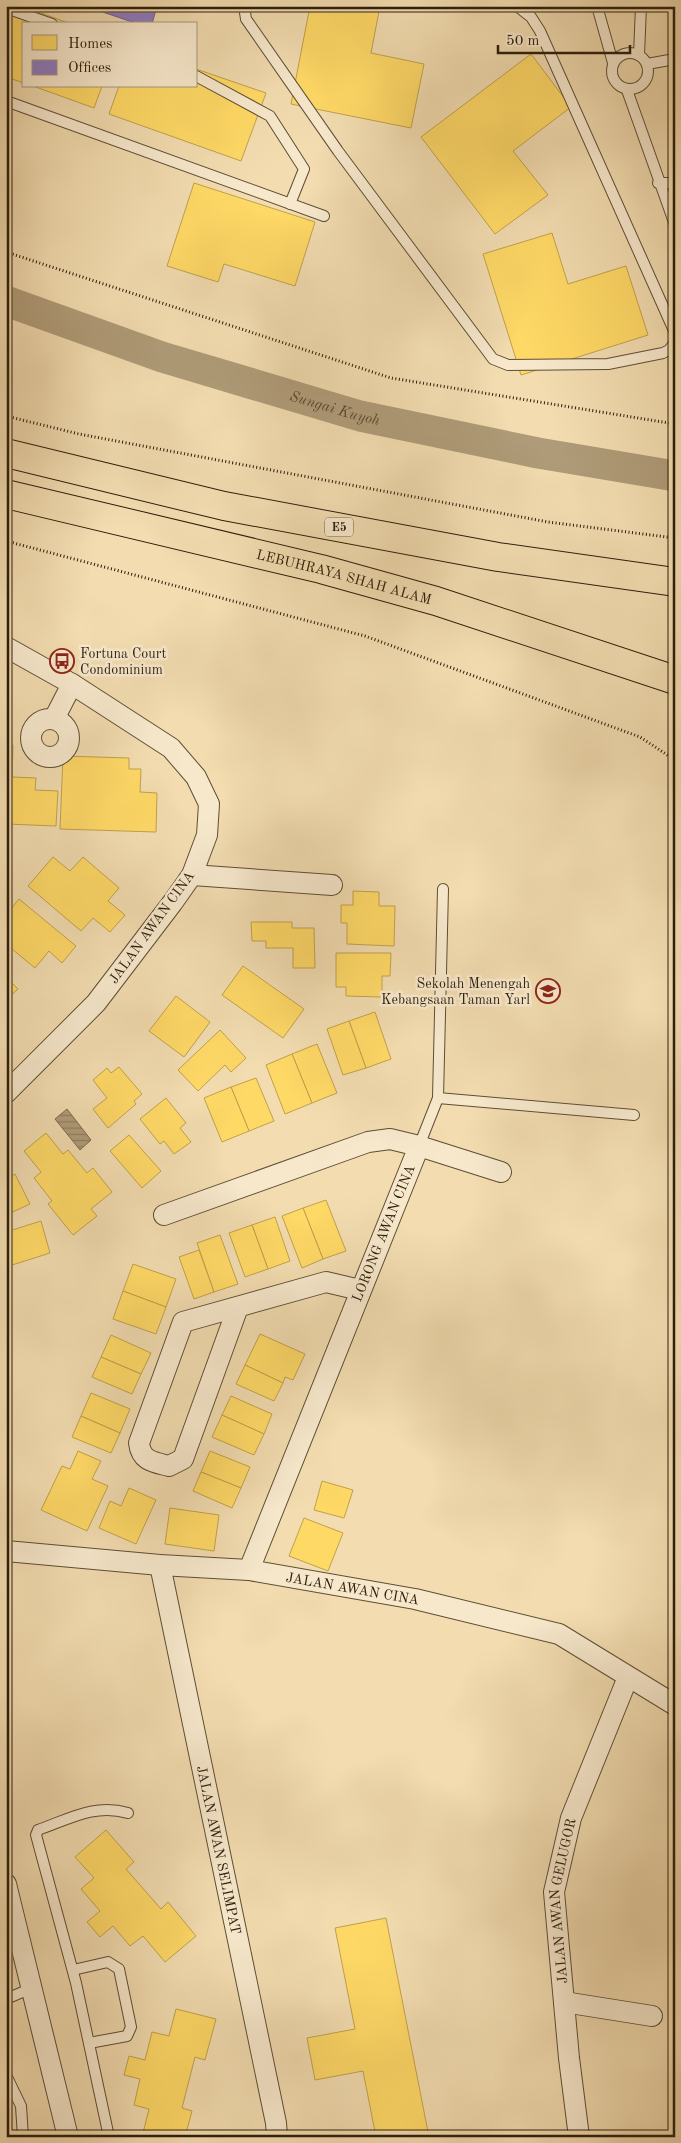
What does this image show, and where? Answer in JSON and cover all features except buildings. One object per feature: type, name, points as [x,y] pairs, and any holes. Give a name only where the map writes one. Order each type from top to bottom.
[{"type":"highway","name":"E5","points":[[6,454],[224,506],[498,557],[675,582]]},
{"type":"highway","name":"LEBUHRAYA SHAH ALAM","points":[[6,494],[322,569],[398,591],[675,680]]},
{"type":"street","name":"JALAN AWAN CINA","points":[[6,647],[72,684],[172,748],[196,776],[209,804],[207,835],[192,875],[96,1003],[6,1093]]},
{"type":"street","points":[[54,719],[72,684]]},
{"type":"street","points":[[192,875],[332,885]]},
{"type":"street","name":"LORONG AWAN CINA","points":[[164,1215],[368,1142],[390,1139],[419,1146],[249,1570]]},
{"type":"street","points":[[419,1146],[500,1172]]},
{"type":"street","points":[[238,1307],[183,1459],[169,1466],[146,1460],[140,1452],[138,1443],[183,1322],[326,1282],[360,1290]]},
{"type":"street","name":"JALAN AWAN CINA","points":[[6,1551],[160,1565],[249,1570],[415,1599],[559,1634],[675,1705]]},
{"type":"street","name":"JALAN AWAN SELIMPAT","points":[[160,1565],[276,2123],[277,2137]]},
{"type":"street","name":"JALAN AWAN GELUGOR","points":[[579,2137],[554,1892],[571,1818],[628,1677]]},
{"type":"street","points":[[6,1884],[68,2137]]},
{"type":"street","points":[[564,2002],[652,2016]]},
{"type":"lane","points":[[244,6],[246,19],[338,151],[493,359],[508,365],[608,364],[663,353],[669,350],[675,342]]},
{"type":"lane","points":[[516,6],[531,17],[540,31],[675,333]]},
{"type":"lane","points":[[596,6],[614,63],[613,78],[618,86],[627,90],[638,88],[643,84],[648,75],[647,64],[634,53],[622,55],[614,63]]},
{"type":"lane","points":[[639,56],[641,6]]},
{"type":"lane","points":[[6,8],[46,22]]},
{"type":"lane","points":[[647,64],[675,59]]},
{"type":"lane","points":[[198,77],[270,116],[304,169],[290,204]]},
{"type":"lane","points":[[627,90],[658,183],[675,225]]},
{"type":"lane","points":[[6,101],[324,216]]},
{"type":"lane","points":[[658,183],[675,183]]},
{"type":"lane","points":[[419,1146],[438,1098],[443,889]]},
{"type":"lane","points":[[438,1098],[634,1115]]},
{"type":"lane","points":[[108,2137],[73,1970],[36,1836],[38,1830],[96,1809],[112,1808],[128,1813]]},
{"type":"lane","points":[[73,1970],[108,1962],[119,1969],[132,2027],[127,2036],[89,2044]]},
{"type":"lane","points":[[6,1999],[32,1988]]},
{"type":"lane","points":[[6,2075],[21,2106],[23,2137]]},
{"type":"path","points":[[6,252],[391,378],[675,424]]},
{"type":"path","points":[[6,416],[78,434],[539,520],[675,538]]},
{"type":"path","points":[[6,541],[365,636],[640,737],[675,760]]},
{"type":"shaded area","points":[[67,1109],[91,1140],[80,1150],[55,1119]]},
{"type":"waterway","name":"Sungai Kuyoh","points":[[6,301],[162,357],[360,416],[538,453],[675,476]]},
{"type":"place","name":"Fortuna Court Condominium","points":[[62,661]]},
{"type":"place","name":"Sekolah Menengah Kebangsaan Taman Yarl","points":[[548,991]]}]
